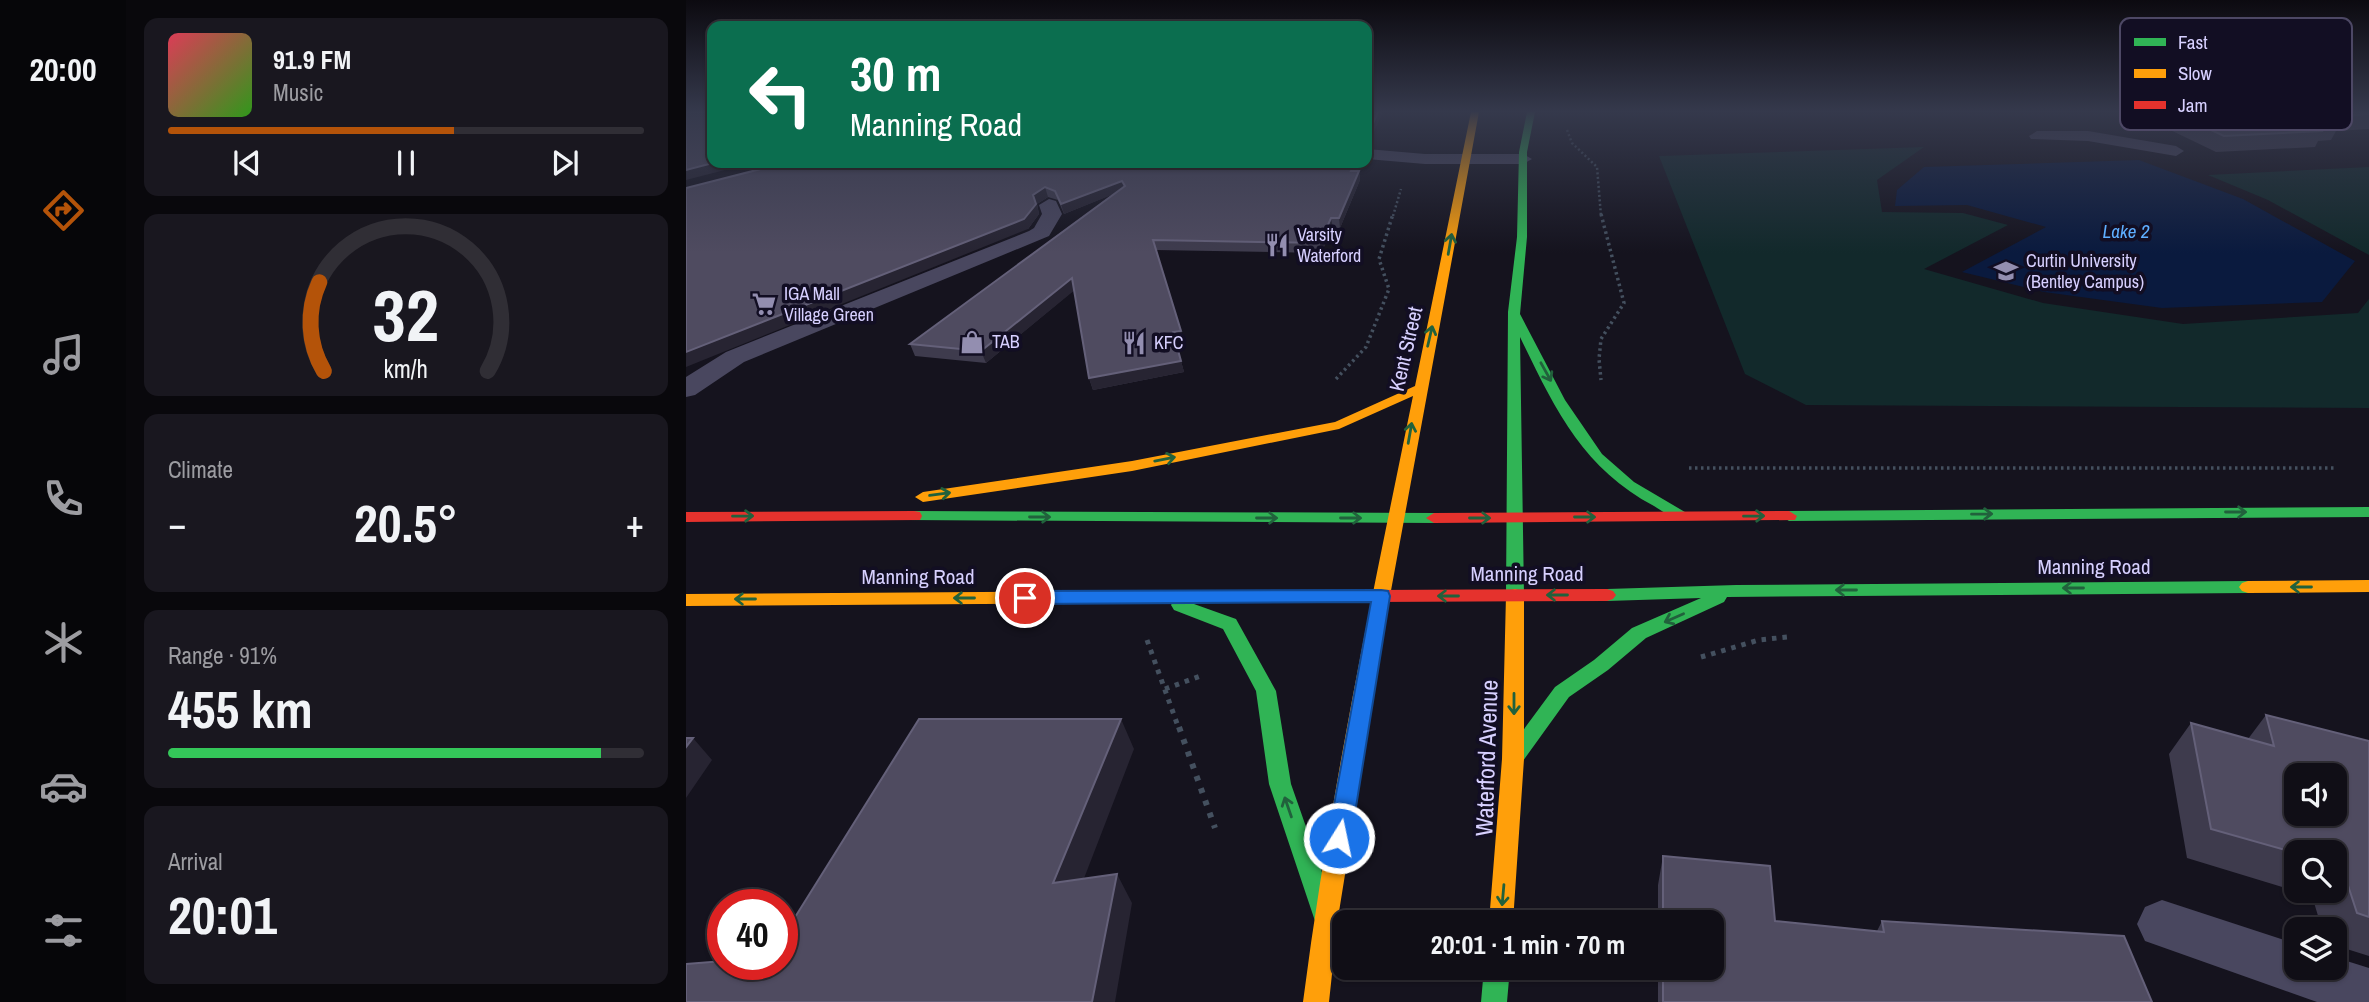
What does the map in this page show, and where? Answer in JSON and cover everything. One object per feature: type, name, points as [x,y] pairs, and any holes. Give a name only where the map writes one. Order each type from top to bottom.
[{"type":"main road","name":"Kent Street","points":[[1381,596],[1418,389],[1442,284],[1465,159]]},
{"type":"main road","points":[[1515,595],[1514,312],[1522,237],[1523,159]]},
{"type":"main road","points":[[1514,312],[1582,436],[1611,471],[1642,493],[1686,517]]},
{"type":"main road","points":[[800,515],[1132,466],[1339,425],[1418,389]]},
{"type":"main road","points":[[686,517],[800,515],[1516,518],[2369,512]]},
{"type":"main road","name":"Manning Road","points":[[686,600],[2369,586]]},
{"type":"main road","points":[[1513,760],[1562,692],[1601,665],[1639,633],[1736,590]]},
{"type":"main road","name":"Waterford Avenue","points":[[1501,910],[1513,760],[1515,595]]},
{"type":"main road","points":[[1316,1002],[1326,918],[1381,596]]},
{"type":"main road","points":[[1155,597],[1230,624],[1266,691],[1280,784],[1326,918]]},
{"type":"main road","points":[[1494,1002],[1496,980]]},
{"type":"lane","points":[[686,389],[736,357],[1042,232],[1052,214],[1049,205]]},
{"type":"lane","points":[[2162,924],[2369,995]]},
{"type":"path","points":[[1331,383],[1342,375],[1366,347],[1389,289],[1379,259],[1408,167],[1403,164],[1402,159]]},
{"type":"path","points":[[1591,159],[1597,167],[1600,212],[1624,303],[1621,313],[1608,325],[1600,340],[1602,384]]},
{"type":"path","points":[[1611,471],[1647,468],[2342,468]]},
{"type":"path","points":[[1133,638],[1147,638],[1215,828]]},
{"type":"green space","points":[[1660,159],[1907,159],[1877,180],[1882,212],[1963,213],[2008,225],[1924,269],[2043,303],[2183,324],[2358,313],[2369,299],[2369,408],[1806,405],[1745,374]]},
{"type":"green space","points":[[2369,167],[2369,255],[2268,200],[2208,175]]},
{"type":"water","name":"Lake 2","points":[[2139,160],[2243,199],[2355,261],[2322,302],[2162,308],[2044,292],[1962,272],[2046,227],[1967,205],[1895,206],[1897,190],[1924,167]]},
{"type":"building","points":[[686,159],[707,159],[707,165],[686,170]]},
{"type":"building","name":"IGA Mall Village Green","points":[[764,168],[1352,168],[1351,171],[1359,171],[1339,218],[1331,218],[1320,243],[1153,240],[1181,331],[1173,332],[1181,361],[1089,378],[1072,278],[981,351],[910,344],[1125,186],[1122,181],[1061,204],[1055,191],[1045,187],[1033,195],[1036,204],[1024,219],[686,352],[686,188]]},
{"type":"building","points":[[2266,715],[2369,741],[2369,917],[2357,913],[2347,882],[2347,840],[2284,840],[2284,850],[2211,829],[2191,723],[2274,746]]},
{"type":"building","points":[[919,719],[1121,719],[1053,883],[1117,874],[1092,1002],[686,1002],[686,964],[707,962],[707,980],[798,980],[798,912]]},
{"type":"building","points":[[686,738],[693,738],[686,747]]},
{"type":"building","points":[[1663,856],[1770,866],[1775,921],[1884,932],[1882,921],[2124,936],[2152,1002],[1663,1002],[1663,980],[1724,980],[1724,910],[1663,910]]},
{"type":"traffic: fast","points":[[1515,595],[1514,312],[1522,237],[1523,159]]},
{"type":"traffic: fast","points":[[1516,317],[1558,400],[1597,457],[1629,485],[1682,515]]},
{"type":"traffic: fast","points":[[1789,516],[2369,512]]},
{"type":"traffic: fast","points":[[914,516],[1434,518]]},
{"type":"traffic: fast","points":[[1607,595],[1736,591],[2248,587]]},
{"type":"traffic: fast","points":[[1513,759],[1562,692],[1601,665],[1639,633],[1718,598]]},
{"type":"traffic: fast","points":[[1180,605],[1230,624],[1266,691],[1280,784],[1326,918]]},
{"type":"traffic: fast","points":[[1494,1002],[1496,980]]},
{"type":"traffic: slow","points":[[1381,596],[1466,159]]},
{"type":"traffic: slow","points":[[923,497],[1132,466],[1339,425],[1418,389]]},
{"type":"traffic: slow","points":[[2248,587],[2369,586]]},
{"type":"traffic: slow","points":[[1502,910],[1513,759],[1515,595]]},
{"type":"traffic: slow","points":[[1316,1002],[1326,918],[1381,596]]},
{"type":"traffic: slow","points":[[686,600],[1152,597]]},
{"type":"traffic: jam","points":[[686,517],[914,516]]},
{"type":"traffic: jam","points":[[1434,518],[1789,516]]},
{"type":"traffic: jam","points":[[1152,597],[1607,595]]},
{"type":"place","name":"Varsity Waterford","points":[[1277,245]]},
{"type":"place","name":"Curtin University (Bentley Campus)","points":[[2006,271]]},
{"type":"place","name":"IGA Mall Village Green","points":[[764,304]]},
{"type":"place","name":"TAB","points":[[972,342]]},
{"type":"place","name":"KFC","points":[[1134,343]]},
{"type":"route","points":[[1025,598],[1381,596],[1339,838]]}]
